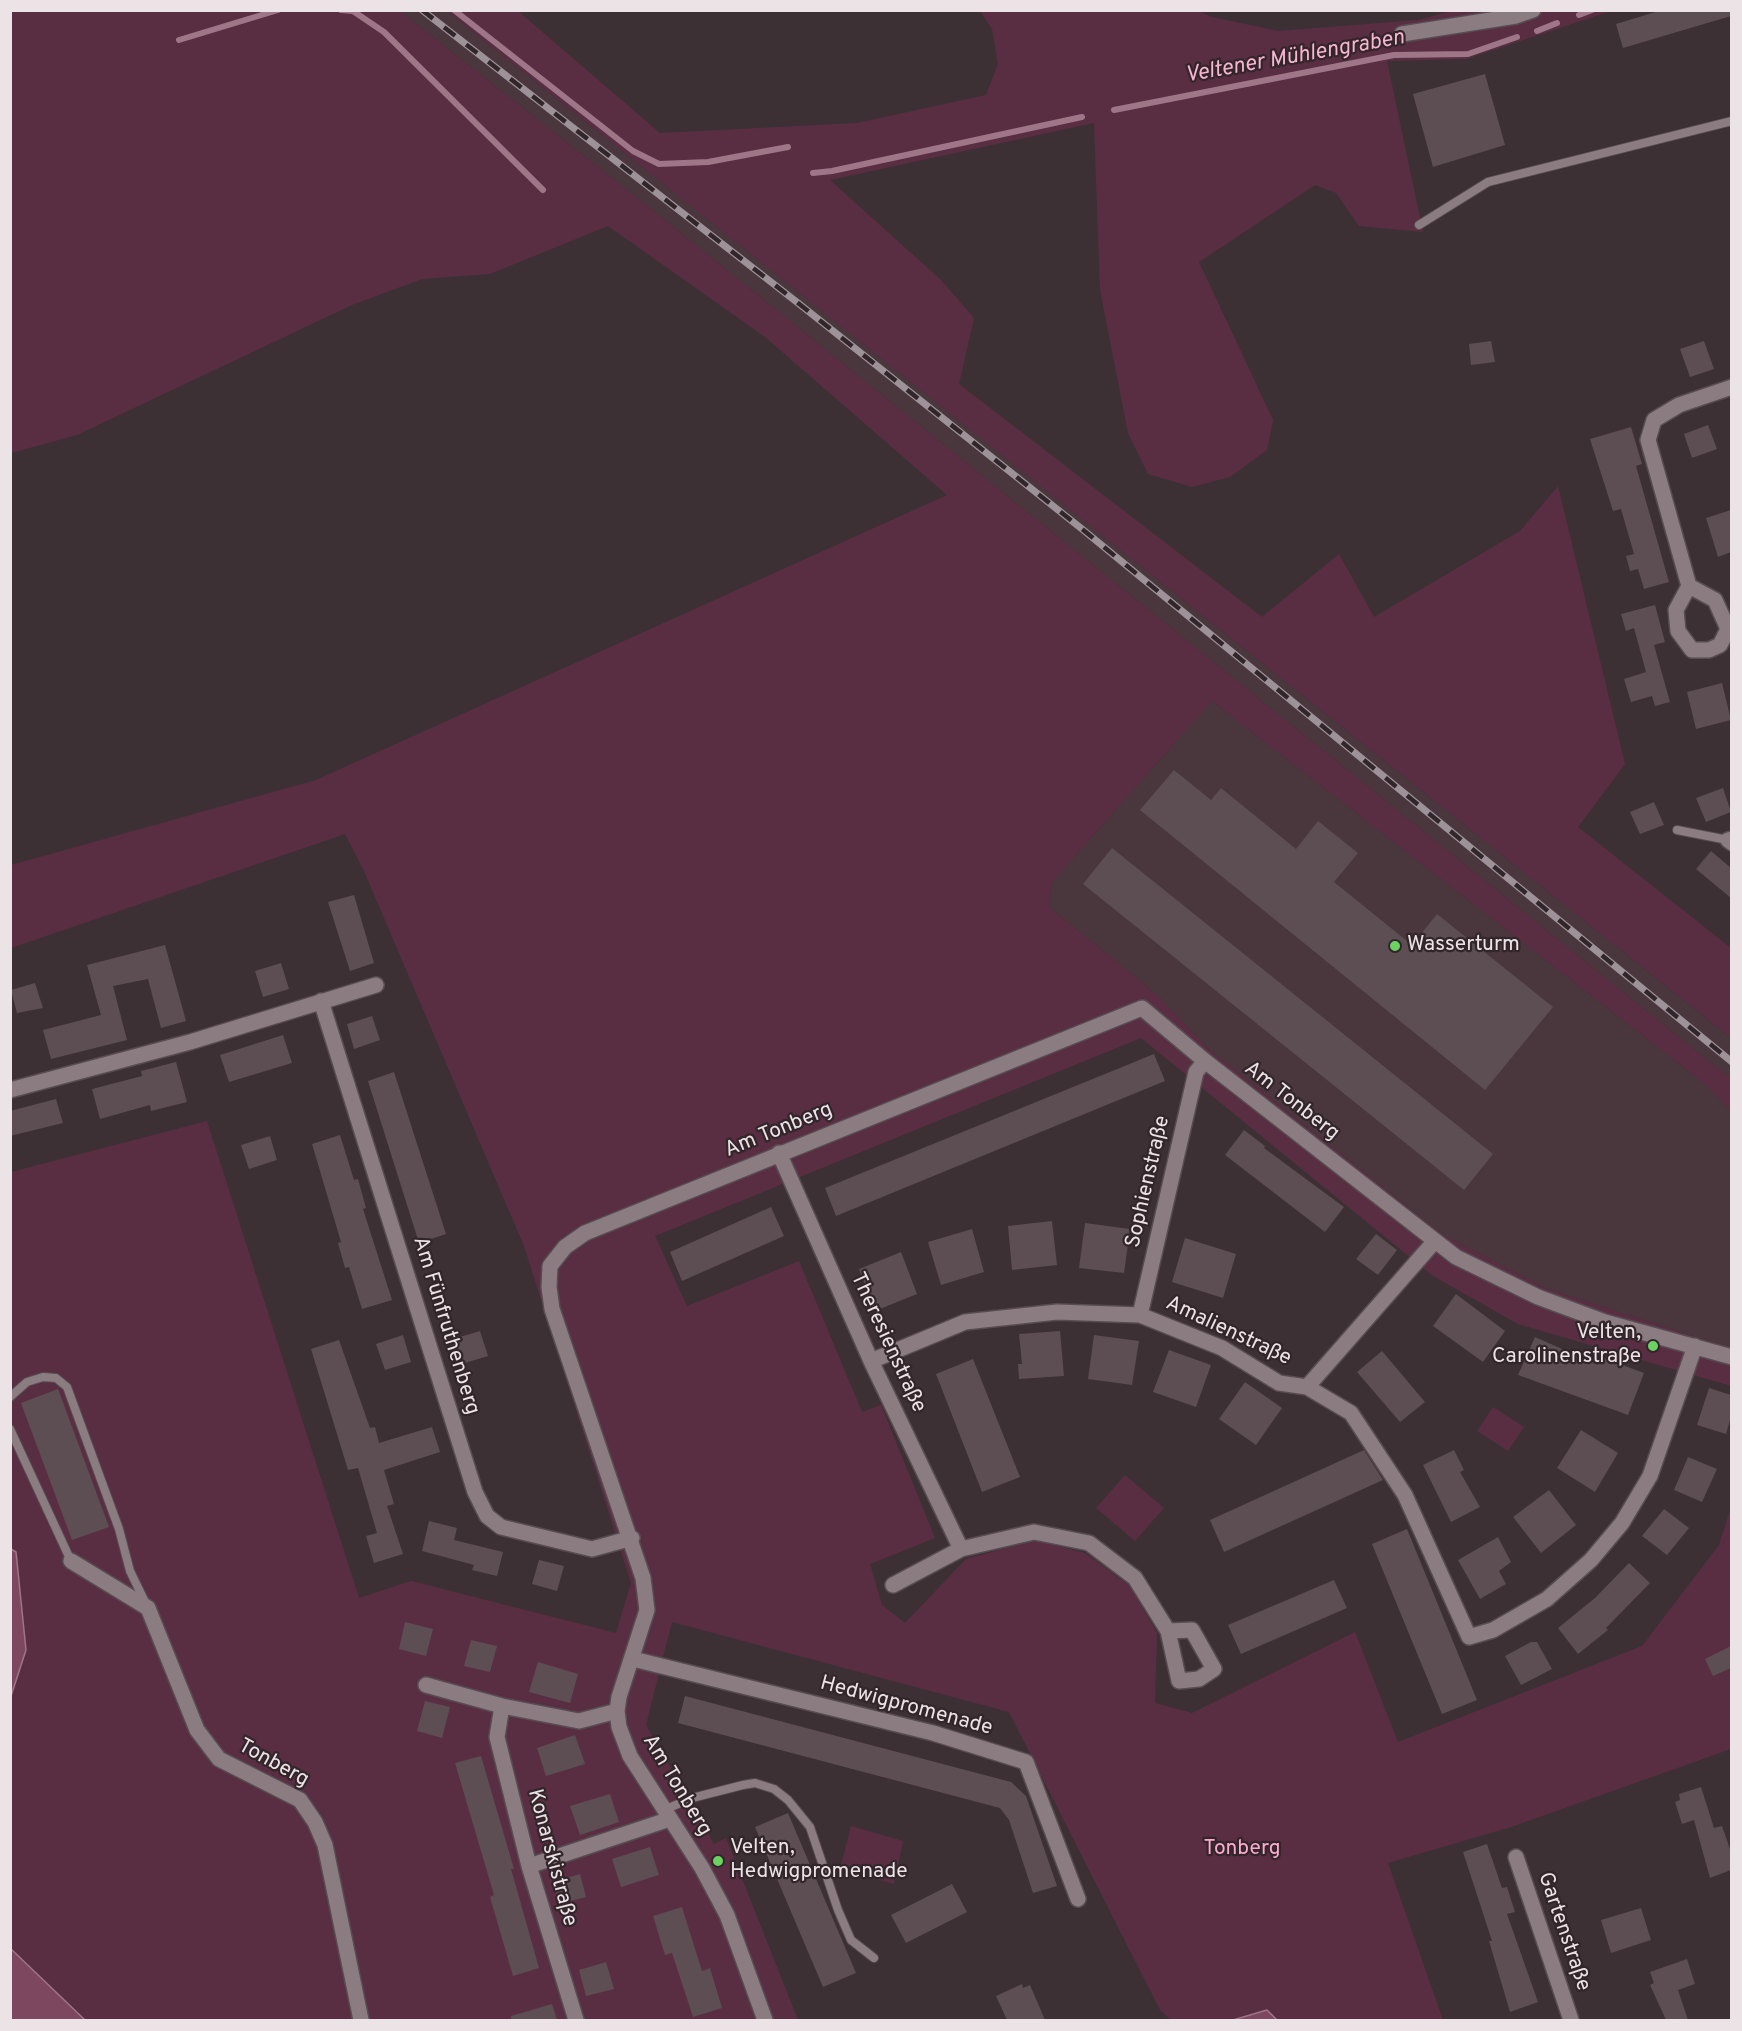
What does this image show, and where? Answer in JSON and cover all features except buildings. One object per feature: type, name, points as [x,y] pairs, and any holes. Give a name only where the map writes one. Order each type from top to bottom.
[{"type":"street","points":[[1402,33],[1516,16],[1533,10]]},
{"type":"street","points":[[1689,586],[1648,440],[1654,420],[1679,405],[1731,387]]},
{"type":"street","points":[[10,1090],[190,1042],[376,985]]},
{"type":"street","name":"Am Fünfruthenberg","points":[[321,1001],[476,1492],[487,1516],[501,1527],[592,1549],[632,1538]]},
{"type":"street","name":"Am Tonberg","points":[[765,2020],[727,1915],[702,1868],[630,1756],[619,1727],[617,1711],[619,1697],[647,1610],[643,1578],[632,1538],[552,1309],[549,1287],[550,1266],[565,1247],[585,1233],[1142,1008],[1205,1061],[1456,1257],[1538,1297],[1605,1322],[1731,1357]]},
{"type":"street","name":"Sophienstraße","points":[[1140,1315],[1196,1072],[1205,1061]]},
{"type":"street","name":"Theresienstraße","points":[[779,1153],[871,1360],[961,1549]]},
{"type":"street","points":[[1307,1387],[1434,1242]]},
{"type":"street","name":"Amalienstraße","points":[[871,1360],[965,1322],[1057,1312],[1140,1315],[1221,1348],[1279,1383],[1307,1387],[1351,1413],[1405,1494],[1469,1637],[1493,1630],[1547,1599],[1591,1560],[1622,1523],[1650,1476],[1695,1346]]},
{"type":"street","points":[[893,1585],[961,1549],[1034,1532],[1089,1543],[1135,1578],[1168,1631]]},
{"type":"street","points":[[71,1561],[148,1608]]},
{"type":"street","name":"Tonberg","points":[[148,1608],[197,1730],[219,1759],[300,1800],[315,1822],[325,1845],[361,2020]]},
{"type":"street","name":"Hedwigpromenade","points":[[633,1659],[933,1733],[1026,1762],[1078,1899]]},
{"type":"street","points":[[426,1684],[502,1706],[579,1721],[617,1711]]},
{"type":"street","name":"Konarskistraße","points":[[502,1706],[497,1737],[529,1866],[576,2020]]},
{"type":"street","points":[[529,1866],[667,1815]]},
{"type":"street","name":"Gartenstraße","points":[[1516,1857],[1571,2020]]},
{"type":"lane","points":[[1419,225],[1488,182],[1731,121]]},
{"type":"lane","points":[[1677,830],[1730,841]]},
{"type":"lane","points":[[10,1397],[27,1383],[43,1377],[56,1378],[67,1386],[119,1529],[130,1571],[148,1608]]},
{"type":"lane","points":[[10,1429],[71,1561]]},
{"type":"lane","points":[[667,1815],[692,1798],[743,1785],[755,1783],[774,1790],[788,1800],[810,1827],[838,1910],[851,1940],[874,1959]]},
{"type":"shaded area","points":[[400,11],[447,11],[1731,1038],[1731,1079],[645,204]]},
{"type":"shaded area","points":[[1212,701],[1705,1084],[1731,1111],[1731,1348],[1547,1289],[1443,1235],[1209,1049],[1155,993],[1049,907],[1052,882]]},
{"type":"shaded area","points":[[11,1549],[16,1552],[26,1650],[11,1696]]},
{"type":"shaded area","points":[[11,1949],[85,2020],[11,2020]]},
{"type":"shaded area","points":[[1267,2010],[1277,2020],[1233,2020]]},
{"type":"green space","points":[[10,11],[400,11],[645,204],[1731,1079],[1731,1111],[1705,1084],[1212,701],[1052,882],[1049,907],[1155,993],[1209,1049],[1443,1235],[1547,1289],[1731,1348],[1731,1386],[1518,1324],[1433,1276],[1141,1038],[655,1236],[687,1306],[799,1261],[862,1412],[881,1405],[935,1538],[870,1564],[882,1605],[905,1623],[966,1559],[1035,1540],[1085,1553],[1130,1586],[1157,1633],[1155,1703],[1192,1713],[1355,1632],[1398,1742],[1642,1646],[1719,1545],[1731,1507],[1731,1749],[1511,1827],[1388,1863],[1443,2020],[1277,2020],[1267,2010],[1233,2020],[1171,2020],[1160,2010],[1009,1712],[672,1622],[646,1725],[714,1844],[726,1838],[798,2020],[85,2020],[11,1949],[10,1696],[26,1649],[16,1552],[10,1548],[11,1172],[207,1121],[359,1598],[411,1581],[616,1633],[631,1583],[524,1246],[364,871],[345,834],[11,948],[11,865],[316,780],[947,495],[765,337],[608,226],[490,274],[422,279],[352,305],[77,435],[11,453]]},
{"type":"green space","points":[[447,11],[518,11],[660,133],[857,123],[986,95],[998,64],[992,29],[980,11],[1199,11],[1212,17],[1278,31],[1418,20],[1451,11],[1611,11],[1466,59],[1387,61],[1423,232],[1359,226],[1336,193],[1315,185],[1199,262],[1273,420],[1267,450],[1230,477],[1192,487],[1148,474],[1128,433],[1100,290],[1094,123],[830,180],[941,280],[974,318],[959,384],[1262,617],[1339,554],[1374,617],[1520,531],[1558,486],[1625,764],[1578,827],[1731,948],[1731,1038]]},
{"type":"green space","points":[[1493,1407],[1524,1427],[1508,1451],[1477,1431]]},
{"type":"green space","points":[[1125,1475],[1164,1508],[1135,1541],[1096,1508]]},
{"type":"green space","points":[[851,1826],[903,1841],[894,1884],[840,1869]]},
{"type":"waterway","points":[[179,40],[278,10]]},
{"type":"waterway","points":[[341,10],[353,11],[384,32],[543,190]]},
{"type":"waterway","name":"Veltener Mühlengraben","points":[[454,10],[633,151],[659,164],[708,162],[788,147]]},
{"type":"waterway","name":"Veltener Mühlengraben","points":[[1579,15],[1592,10]]},
{"type":"waterway","name":"Veltener Mühlengraben","points":[[1537,31],[1557,23]]},
{"type":"waterway","name":"Veltener Mühlengraben","points":[[1114,110],[1394,55],[1468,54],[1517,37]]},
{"type":"waterway","name":"Veltener Mühlengraben","points":[[813,173],[832,171],[1082,117]]},
{"type":"railway","points":[[422,10],[798,303],[1082,529],[1732,1062]]},
{"type":"place","name":"Wasserturm","points":[[1395,946]]},
{"type":"place","name":"Velten, Carolinenstraße","points":[[1653,1346]]},
{"type":"place","name":"Velten, Hedwigpromenade","points":[[718,1861]]}]
